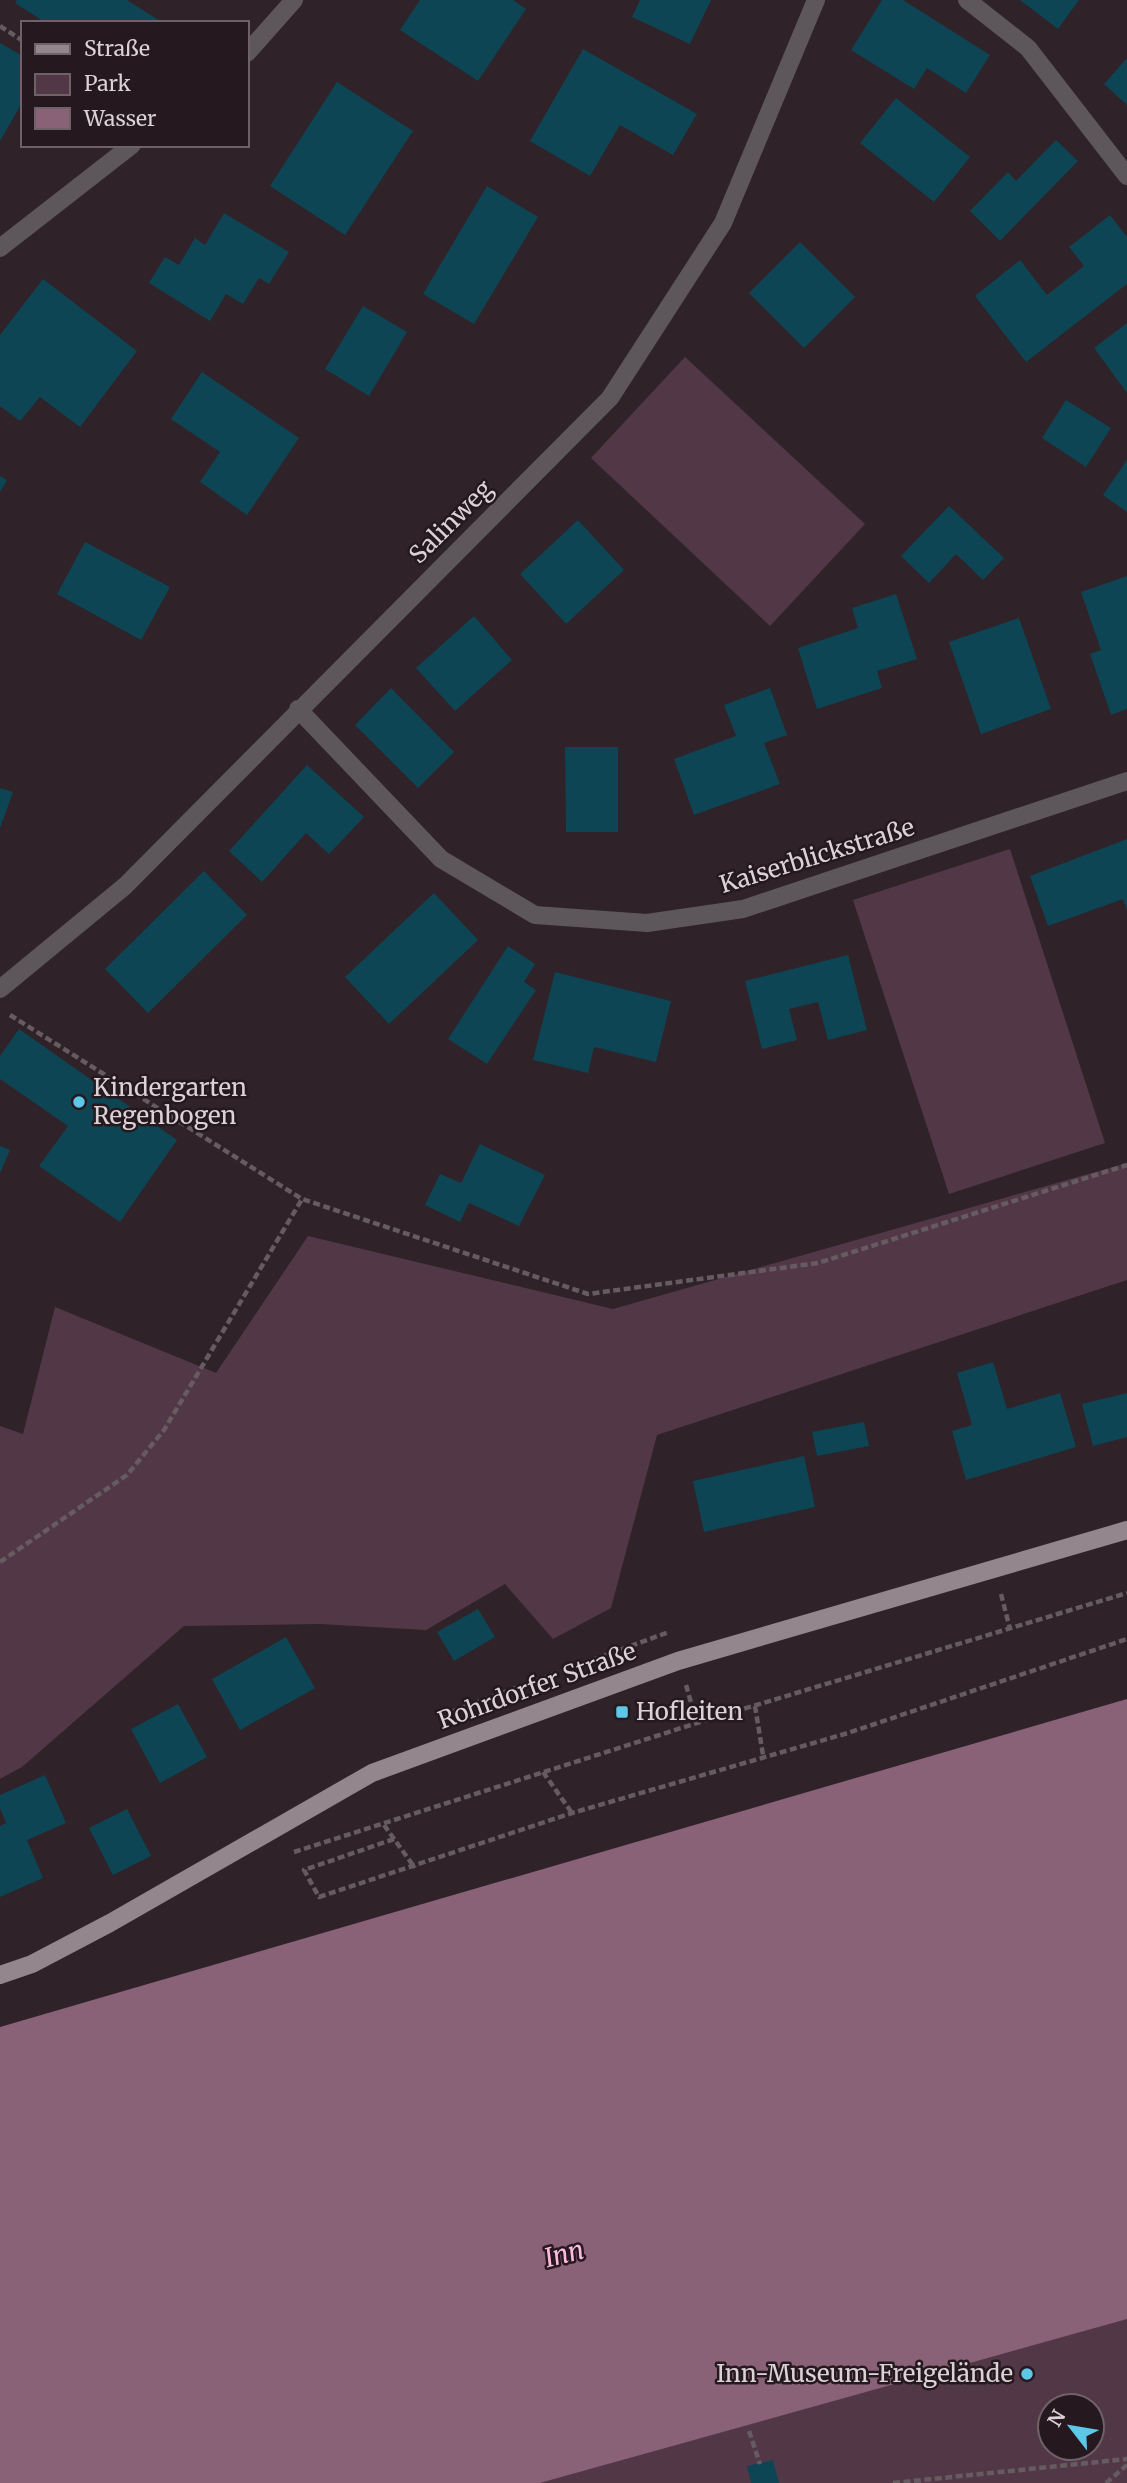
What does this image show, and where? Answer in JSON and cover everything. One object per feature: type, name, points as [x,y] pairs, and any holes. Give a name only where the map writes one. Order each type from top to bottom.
[{"type":"main road","name":"Rohrdorfer Straße","points":[[0,1975],[32,1964],[110,1923],[372,1773],[678,1661],[1127,1530]]},
{"type":"street","points":[[248,52],[294,0]]},
{"type":"street","name":"Salinweg","points":[[0,989],[125,886],[610,398],[723,223],[816,0]]},
{"type":"street","points":[[967,0],[1028,48],[1127,176]]},
{"type":"street","points":[[0,247],[129,147]]},
{"type":"street","name":"Kaiserblickstraße","points":[[298,709],[441,859],[535,915],[647,923],[743,909],[1127,781]]},
{"type":"path","points":[[0,26],[21,40]]},
{"type":"path","points":[[0,1009],[302,1199],[588,1294],[818,1263],[1127,1165]]},
{"type":"path","points":[[0,1562],[127,1475],[164,1430],[302,1199]]},
{"type":"path","points":[[995,1569],[1010,1629]]},
{"type":"path","points":[[286,1854],[384,1825],[697,1723],[1127,1593]]},
{"type":"path","points":[[394,1839],[304,1870],[319,1897],[415,1868],[572,1813],[848,1732],[1127,1639]]},
{"type":"path","points":[[678,1661],[697,1723]]},
{"type":"path","points":[[755,1706],[763,1755]]},
{"type":"path","points":[[543,1772],[572,1813]]},
{"type":"path","points":[[384,1825],[415,1868]]},
{"type":"path","points":[[749,2431],[760,2463]]},
{"type":"path","points":[[893,2483],[1127,2459]]},
{"type":"path","points":[[1106,2483],[1127,2465]]},
{"type":"green space","points":[[685,357],[865,524],[770,626],[591,458]]},
{"type":"green space","points":[[1010,849],[1105,1143],[949,1194],[853,900]]},
{"type":"green space","points":[[1127,1163],[1127,1280],[657,1435],[611,1608],[553,1639],[505,1584],[426,1630],[320,1624],[184,1626],[22,1767],[0,1779],[0,1426],[23,1434],[55,1307],[216,1373],[308,1236],[613,1309]]},
{"type":"green space","name":"Inn-Museum-Freigelände","points":[[1127,2319],[1127,2483],[540,2483],[1116,2321]]},
{"type":"water","name":"Inn","points":[[1127,1699],[1127,2319],[540,2483],[0,2483],[0,2027]]},
{"type":"building","points":[[17,0],[127,0],[160,21],[43,21],[15,3]]},
{"type":"building","points":[[420,0],[513,0],[526,9],[478,81],[400,30]]},
{"type":"building","points":[[640,0],[711,0],[690,44],[632,17]]},
{"type":"building","points":[[882,0],[903,0],[990,55],[966,93],[927,68],[914,89],[851,50]]},
{"type":"building","points":[[1020,0],[1079,0],[1058,29]]},
{"type":"building","points":[[0,43],[21,55],[21,104],[0,141]]},
{"type":"building","points":[[583,49],[697,114],[673,155],[620,125],[590,176],[530,141]]},
{"type":"building","points":[[1127,58],[1127,105],[1104,84]]},
{"type":"building","points":[[337,82],[413,131],[345,235],[270,186]]},
{"type":"building","points":[[896,98],[970,157],[934,202],[860,143]]},
{"type":"building","points":[[1056,140],[1078,161],[1000,241],[970,211],[1008,172],[1016,181]]},
{"type":"building","points":[[487,186],[538,217],[474,324],[423,294]]},
{"type":"building","points":[[224,213],[289,252],[269,284],[259,278],[243,304],[226,294],[210,321],[149,283],[165,257],[179,265],[195,238],[205,245]]},
{"type":"building","points":[[1110,215],[1127,237],[1127,284],[1026,362],[975,296],[1020,260],[1047,295],[1084,266],[1069,247]]},
{"type":"building","points":[[800,242],[855,297],[804,348],[749,293]]},
{"type":"building","points":[[43,279],[137,351],[80,427],[40,397],[20,421],[0,406],[0,335]]},
{"type":"building","points":[[363,306],[407,332],[369,396],[325,369]]},
{"type":"building","points":[[1127,323],[1127,393],[1094,348]]},
{"type":"building","points":[[202,372],[299,438],[247,515],[200,482],[220,452],[171,419]]},
{"type":"building","points":[[1066,400],[1111,428],[1086,467],[1042,438]]},
{"type":"building","points":[[1127,460],[1127,512],[1103,495]]},
{"type":"building","points":[[0,476],[7,480],[0,492]]},
{"type":"building","points":[[949,506],[1004,558],[983,580],[956,554],[929,583],[901,556]]},
{"type":"building","points":[[578,520],[624,570],[566,624],[520,574]]},
{"type":"building","points":[[85,542],[170,587],[141,640],[57,594]]},
{"type":"building","points":[[1127,576],[1127,709],[1111,715],[1090,654],[1101,650],[1081,592]]},
{"type":"building","points":[[896,594],[917,659],[877,671],[882,688],[817,709],[798,648],[858,628],[852,608]]},
{"type":"building","points":[[474,616],[512,660],[455,711],[416,668]]},
{"type":"building","points":[[1019,618],[1051,709],[981,734],[949,642]]},
{"type":"building","points":[[391,688],[454,752],[418,788],[355,725]]},
{"type":"building","points":[[770,688],[787,735],[764,743],[780,784],[694,815],[674,759],[736,736],[724,705]]},
{"type":"building","points":[[565,747],[618,747],[618,832],[566,832]]},
{"type":"building","points":[[307,765],[364,817],[329,854],[306,833],[262,882],[229,851]]},
{"type":"building","points":[[0,788],[13,792],[0,828]]},
{"type":"building","points":[[1127,839],[1127,910],[1123,899],[1048,926],[1030,876]]},
{"type":"building","points":[[204,871],[247,915],[148,1013],[105,969]]},
{"type":"building","points":[[434,893],[478,940],[389,1024],[345,977]]},
{"type":"building","points":[[508,946],[535,964],[524,982],[536,990],[487,1064],[448,1039]]},
{"type":"building","points":[[848,955],[867,1030],[828,1040],[818,1002],[789,1009],[797,1040],[762,1049],[745,981]]},
{"type":"building","points":[[555,972],[671,1001],[656,1062],[594,1047],[588,1073],[533,1060]]},
{"type":"building","name":"Kindergarten Regenbogen","points":[[19,1029],[177,1140],[120,1222],[39,1166],[68,1126],[0,1079],[0,1056]]},
{"type":"building","points":[[480,1144],[545,1175],[519,1226],[469,1203],[460,1222],[425,1205],[440,1174],[461,1183]]},
{"type":"building","points":[[0,1146],[10,1150],[0,1173]]},
{"type":"building","points":[[993,1362],[1007,1409],[1060,1393],[1076,1447],[966,1480],[952,1431],[972,1425],[957,1373]]},
{"type":"building","points":[[1127,1393],[1127,1437],[1093,1446],[1082,1404]]},
{"type":"building","points":[[864,1422],[869,1446],[817,1456],[812,1432]]},
{"type":"building","points":[[804,1456],[815,1507],[704,1532],[693,1481]]},
{"type":"building","points":[[478,1609],[495,1637],[454,1661],[437,1632]]},
{"type":"building","points":[[286,1637],[315,1688],[240,1730],[212,1679]]},
{"type":"building","points":[[178,1704],[207,1757],[160,1783],[131,1729]]},
{"type":"building","points":[[45,1775],[66,1823],[27,1840],[43,1878],[0,1897],[0,1826],[6,1823],[0,1808],[0,1795]]},
{"type":"building","points":[[127,1809],[151,1856],[113,1875],[89,1828]]},
{"type":"building","points":[[773,2460],[779,2483],[751,2483],[747,2466]]},
{"type":"place","name":"Kindergarten Regenbogen","points":[[79,1102]]},
{"type":"place","name":"Hofleiten","points":[[622,1712]]},
{"type":"place","name":"Inn-Museum-Freigelände","points":[[1027,2374]]}]
